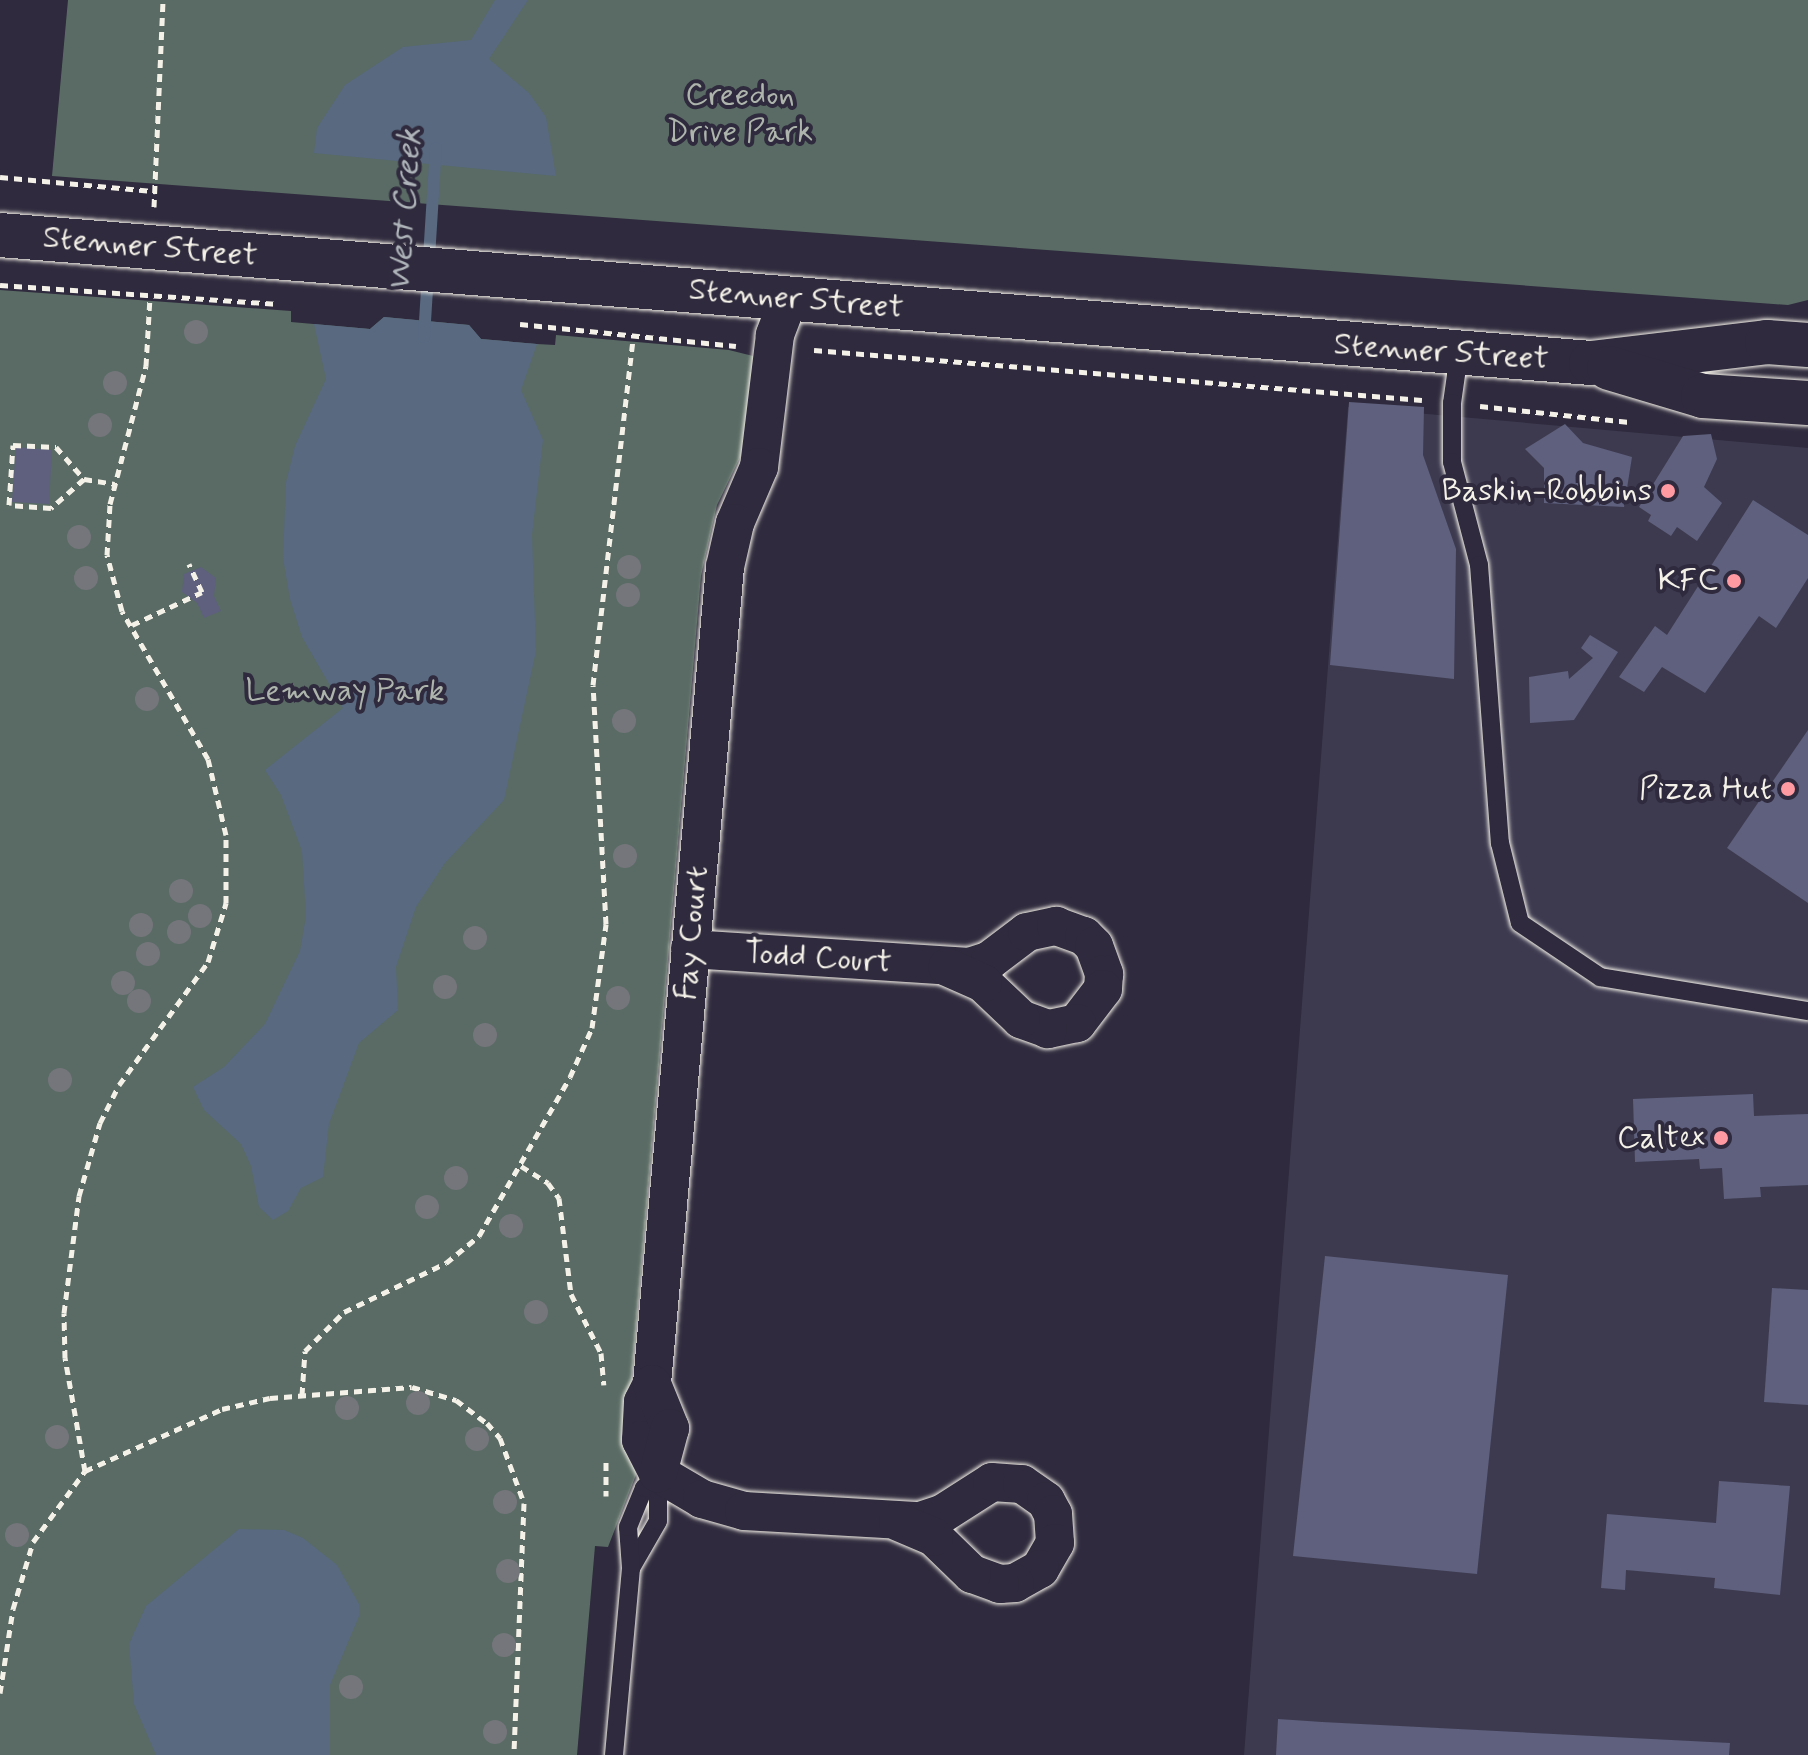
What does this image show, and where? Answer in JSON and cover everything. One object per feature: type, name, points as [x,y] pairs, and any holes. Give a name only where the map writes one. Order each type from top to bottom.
[{"type":"main road","name":"Stenner Street","points":[[0,235],[1591,363],[1767,342],[1808,345]]},
{"type":"main road","name":"Stenner Street","points":[[1591,363],[1703,396],[1808,403]]},
{"type":"street","name":"Fay Court","points":[[658,1473],[670,1428],[652,1384],[725,567],[735,523],[752,488],[769,471],[786,433],[784,348],[789,298]]},
{"type":"street","name":"Todd Court","points":[[690,949],[947,967]]},
{"type":"street","points":[[658,1473],[702,1499],[744,1511],[898,1522]]},
{"type":"lane","points":[[1459,354],[1452,403],[1452,462],[1479,565],[1500,843],[1520,923],[1600,977],[1808,1011]]},
{"type":"lane","points":[[614,1755],[631,1568],[630,1518],[644,1488],[658,1473]]},
{"type":"lane","points":[[631,1568],[658,1521],[658,1473]]},
{"type":"path","points":[[0,177],[155,191],[163,0]]},
{"type":"path","points":[[85,1471],[65,1358],[64,1313],[79,1196],[112,1098],[208,962],[226,903],[226,835],[208,759],[132,625],[112,584],[107,555],[115,484],[146,366],[152,248]]},
{"type":"path","points":[[0,285],[288,305]]},
{"type":"path","points":[[508,322],[633,338],[1452,403],[1638,423]]},
{"type":"path","points":[[302,1395],[302,1361],[310,1344],[364,1300],[446,1263],[469,1247],[521,1166],[582,1053],[602,979],[604,880],[591,715],[633,338]]},
{"type":"path","points":[[84,479],[51,508],[9,505],[13,445],[56,447],[84,479],[115,484]]},
{"type":"path","points":[[132,625],[202,592],[189,564]]},
{"type":"path","points":[[521,1166],[548,1183],[559,1198],[571,1294],[605,1366],[603,1399]]},
{"type":"path","points":[[0,1693],[13,1609],[33,1542],[85,1471],[196,1418],[302,1395],[388,1386],[434,1392],[472,1410],[500,1438],[516,1475],[527,1529],[514,1755]]},
{"type":"path","points":[[606,1455],[606,1496],[630,1518]]},
{"type":"shaded area","points":[[1348,407],[1808,448],[1808,1755],[1244,1755]]},
{"type":"green space","name":"Creedon Drive Park","points":[[68,0],[1808,0],[1808,300],[1788,305],[52,176]]},
{"type":"green space","name":"Lemway Park","points":[[0,290],[291,311],[291,322],[370,329],[384,317],[469,325],[481,339],[537,344],[555,345],[556,335],[729,350],[753,356],[757,366],[749,439],[717,505],[701,576],[630,1401],[636,1475],[608,1547],[595,1546],[577,1755],[0,1755]]},
{"type":"water","points":[[495,0],[528,0],[489,59],[529,93],[546,117],[556,176],[314,153],[317,128],[345,85],[403,47],[471,40]]},
{"type":"water","points":[[384,317],[469,325],[481,339],[537,344],[521,390],[543,440],[532,535],[536,651],[504,800],[445,863],[416,907],[396,967],[398,1010],[359,1043],[329,1124],[323,1177],[301,1188],[288,1211],[273,1220],[259,1207],[251,1166],[241,1144],[204,1110],[193,1087],[224,1067],[265,1024],[300,951],[306,916],[302,851],[281,795],[265,770],[343,708],[302,637],[290,599],[283,558],[286,482],[295,446],[326,379],[314,324],[370,329]]},
{"type":"water","points":[[239,1529],[284,1530],[303,1538],[337,1565],[359,1604],[360,1614],[330,1685],[330,1755],[156,1755],[134,1704],[129,1644],[146,1606]]},
{"type":"building","points":[[1349,402],[1424,407],[1423,455],[1456,549],[1454,679],[1330,665]]},
{"type":"building","points":[[1565,424],[1583,443],[1632,457],[1624,507],[1544,503],[1544,468],[1525,449]]},
{"type":"building","points":[[1711,434],[1717,459],[1704,487],[1722,503],[1697,541],[1677,527],[1671,536],[1648,521],[1651,515],[1639,507],[1683,436]]},
{"type":"building","points":[[16,447],[52,450],[49,504],[12,502]]},
{"type":"building","points":[[1753,500],[1808,535],[1808,578],[1776,628],[1759,616],[1705,693],[1662,667],[1644,692],[1619,677],[1655,626],[1667,635]]},
{"type":"building","points":[[201,567],[216,578],[214,596],[221,611],[204,618],[197,603],[182,592],[184,574]]},
{"type":"building","points":[[1590,635],[1618,652],[1574,720],[1530,723],[1529,677],[1568,671],[1569,679],[1593,658],[1581,648]]},
{"type":"building","name":"Pizza Hut","points":[[1808,730],[1808,903],[1727,848]]},
{"type":"building","name":"Caltex","points":[[1753,1094],[1754,1116],[1808,1114],[1808,1185],[1760,1187],[1761,1197],[1724,1199],[1722,1168],[1700,1169],[1699,1159],[1635,1162],[1633,1099]]},
{"type":"building","points":[[1325,1256],[1508,1275],[1477,1574],[1293,1556]]},
{"type":"building","points":[[1772,1288],[1808,1290],[1808,1405],[1764,1402]]},
{"type":"building","points":[[1719,1481],[1790,1486],[1780,1595],[1714,1588],[1715,1578],[1626,1570],[1625,1590],[1601,1588],[1607,1514],[1716,1523]]},
{"type":"building","points":[[1278,1719],[1730,1743],[1729,1755],[1276,1755]]},
{"type":"waterway","name":"West Creek","points":[[424,337],[436,148]]},
{"type":"place","name":"Baskin-Robbins","points":[[1668,491]]},
{"type":"place","name":"KFC","points":[[1734,581]]},
{"type":"place","name":"Pizza Hut","points":[[1788,789]]},
{"type":"place","name":"Caltex","points":[[1721,1138]]}]
